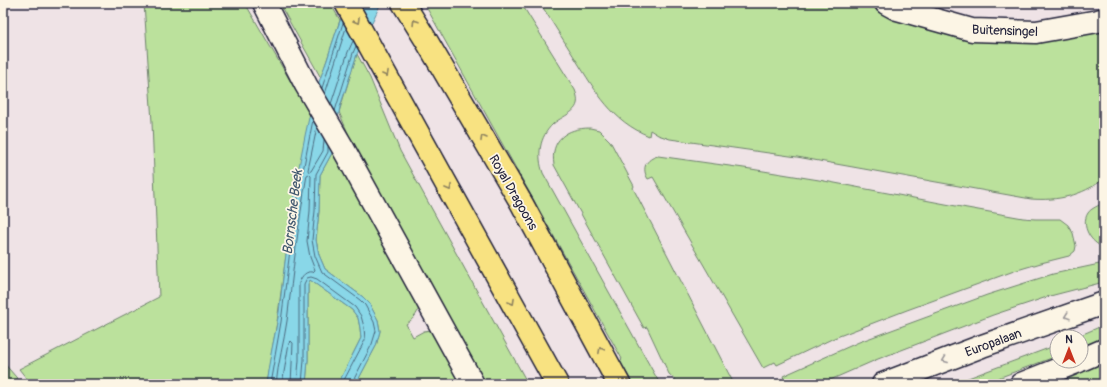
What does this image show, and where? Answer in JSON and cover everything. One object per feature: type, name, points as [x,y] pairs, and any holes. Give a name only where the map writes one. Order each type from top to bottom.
[{"type":"main road","points":[[346,3],[368,40],[557,384]]},
{"type":"main road","name":"Royal Dragoons","points":[[403,3],[522,204],[619,384]]},
{"type":"street","points":[[264,3],[306,85],[343,148],[474,384]]},
{"type":"street","name":"Buitensingel","points":[[886,3],[897,9],[972,30],[1036,32],[1104,19]]},
{"type":"street","name":"Europalaan","points":[[883,384],[982,346],[1104,303]]},
{"type":"street","points":[[1089,357],[1104,350]]},
{"type":"street","points":[[1022,384],[1060,369]]},
{"type":"green space","points":[[144,3],[245,3],[310,115],[296,185],[277,322],[266,384],[31,384],[19,369],[159,297],[152,122]]},
{"type":"green space","points":[[279,3],[330,3],[340,20],[321,78]]},
{"type":"green space","points":[[424,3],[521,3],[575,90],[577,103],[575,108],[548,129],[542,141],[540,147],[541,167],[660,384],[633,384],[620,361],[622,359]]},
{"type":"green space","points":[[540,3],[865,3],[887,14],[1104,27],[1104,179],[1087,190],[1069,196],[1051,199],[1031,199],[797,157],[670,139],[658,135],[650,130],[649,136],[636,130],[625,122],[606,104],[598,94]]},
{"type":"green space","points":[[357,54],[370,78],[400,151],[528,384],[483,384],[356,152],[339,112]]},
{"type":"green space","points":[[590,128],[599,130],[610,141],[733,382],[729,384],[680,384],[669,374],[647,327],[644,328],[554,165],[553,156],[557,142],[567,133],[574,130]]},
{"type":"green space","points":[[332,153],[420,302],[419,309],[416,314],[406,324],[413,337],[424,331],[431,330],[465,384],[356,384],[376,346],[380,331],[378,320],[369,303],[325,269],[319,255],[316,240],[319,211],[320,175]]},
{"type":"green space","points":[[658,156],[819,180],[1023,218],[1060,219],[1068,225],[1073,233],[1076,246],[1075,251],[1069,256],[1014,271],[907,310],[834,338],[777,365],[775,362],[763,368],[653,177],[648,179],[646,175],[646,164],[650,159]]},
{"type":"green space","points":[[1104,202],[1104,247],[1099,245],[1091,238],[1085,223],[1089,211]]},
{"type":"green space","points":[[1104,263],[1104,282],[1050,296],[993,315],[878,359],[821,384],[774,384],[784,379],[783,376],[859,342],[987,295],[1053,274]]},
{"type":"green space","points":[[310,280],[352,310],[358,318],[361,338],[338,384],[306,384],[308,360],[308,284]]},
{"type":"green space","points":[[1104,325],[1104,339],[1089,344],[1089,331]]},
{"type":"green space","points":[[1049,348],[1049,359],[982,384],[952,384]]},
{"type":"green space","points":[[3,362],[22,384],[3,384]]},
{"type":"green space","points":[[1104,362],[1104,384],[1058,384]]},
{"type":"water","name":"Bornsche Beek","points":[[347,3],[381,3],[357,54],[340,107],[332,153],[320,175],[319,211],[316,240],[319,255],[325,269],[369,303],[378,320],[380,331],[376,346],[356,384],[338,384],[361,338],[358,318],[352,310],[310,280],[308,284],[308,360],[306,384],[266,384],[279,312],[292,210],[305,134],[316,90]]}]
